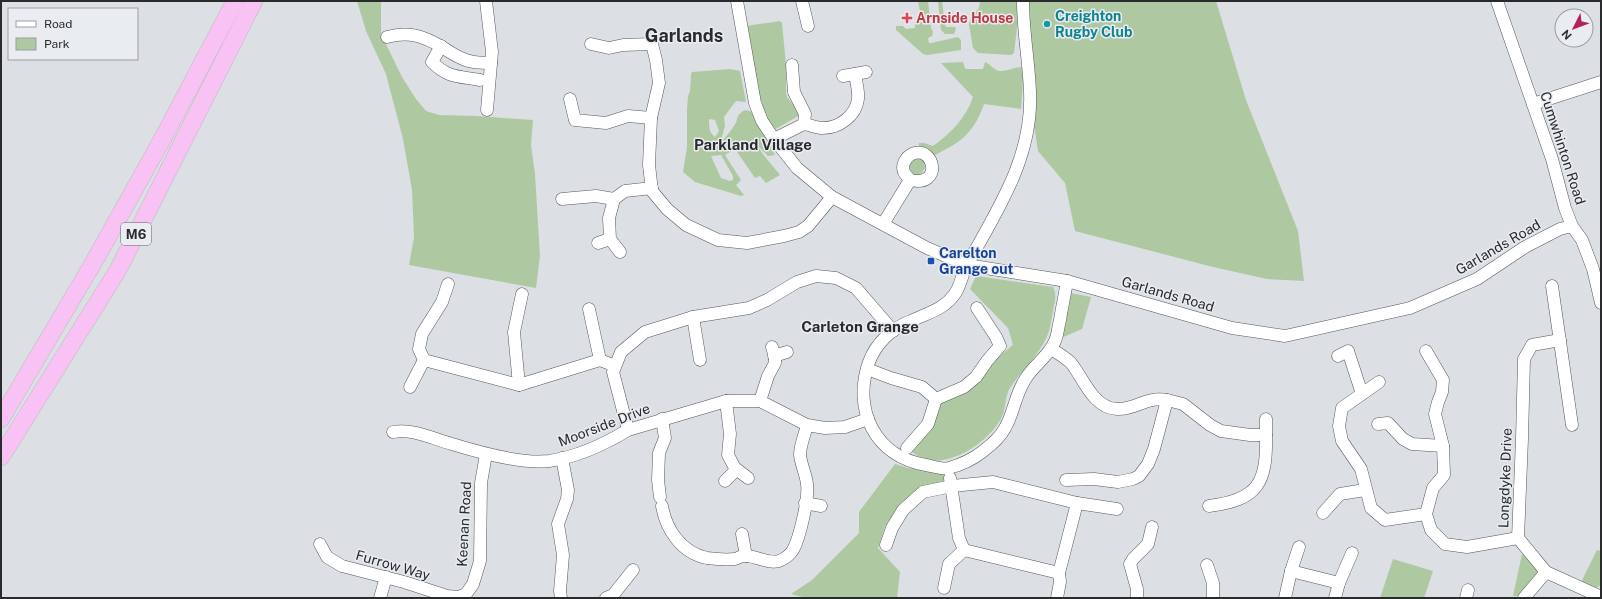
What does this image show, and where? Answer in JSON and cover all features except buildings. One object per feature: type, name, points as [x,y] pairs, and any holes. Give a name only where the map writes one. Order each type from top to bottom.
[{"type":"highway","name":"M6","points":[[1,419],[99,253],[163,138],[235,1]]},
{"type":"highway","name":"M6","points":[[1,457],[118,270],[254,1]]},
{"type":"street","points":[[486,1],[492,52],[487,110]]},
{"type":"street","name":"Garlands Road","points":[[737,1],[754,103],[762,121],[797,168],[832,198],[927,248],[966,265],[1067,281],[1232,328],[1286,336],[1410,308],[1477,279],[1525,247],[1560,229],[1572,226]]},
{"type":"street","points":[[802,1],[808,26]]},
{"type":"street","points":[[1024,1],[1030,93],[1027,139],[1011,184],[966,265],[960,279],[959,289],[951,299],[939,309],[909,321],[893,331],[883,339],[876,349],[867,369],[862,394],[868,418],[878,437],[893,453],[915,463],[948,469],[982,453],[994,442],[1005,428],[1021,385],[1051,349],[1056,339],[1067,281]]},
{"type":"street","name":"Cumwhinton Road","points":[[1497,1],[1552,159],[1565,208],[1572,226],[1582,240],[1597,268],[1601,303]]},
{"type":"street","points":[[387,38],[406,33],[419,36],[441,46],[461,58],[479,63],[491,63]]},
{"type":"street","points":[[592,44],[609,48],[623,45],[652,44],[659,83],[651,118],[649,165],[652,191],[666,209],[686,225],[718,240],[747,243],[798,232],[808,226],[832,198]]},
{"type":"street","points":[[441,46],[432,62],[441,71],[452,75],[480,80]]},
{"type":"street","points":[[452,75],[461,58]]},
{"type":"street","points":[[792,65],[794,96],[805,114],[804,124]]},
{"type":"street","points":[[774,139],[804,124],[818,128],[829,128],[848,118],[854,109],[858,98],[855,74]]},
{"type":"street","points":[[1533,104],[1601,82]]},
{"type":"street","points":[[570,99],[575,120],[606,123],[628,116],[651,118]]},
{"type":"street","points":[[883,224],[910,180]]},
{"type":"street","points":[[620,252],[604,241],[608,218],[614,199],[625,191],[652,188]]},
{"type":"street","points":[[562,199],[596,196],[614,199]]},
{"type":"street","points":[[628,430],[613,372],[621,352],[645,332],[694,317],[749,308],[767,300],[797,282],[816,276],[836,278],[856,288],[893,331]]},
{"type":"street","points":[[424,360],[419,349],[422,334],[442,302],[448,284]]},
{"type":"street","points":[[1552,286],[1572,424]]},
{"type":"street","points":[[519,385],[514,332],[522,294]]},
{"type":"street","points":[[907,448],[928,424],[936,399],[964,387],[976,376],[986,361],[1000,346],[996,337],[977,308]]},
{"type":"street","points":[[590,309],[600,360]]},
{"type":"street","points":[[694,317],[700,360]]},
{"type":"street","name":"Longdyke Drive","points":[[1560,340],[1532,346],[1524,359],[1518,538],[1546,572],[1601,597]]},
{"type":"street","points":[[1051,349],[1070,363],[1092,394],[1099,402],[1108,407],[1116,409],[1129,408],[1151,399],[1167,400],[1183,404],[1210,425],[1221,431],[1250,435],[1266,435]]},
{"type":"street","points":[[760,401],[768,376],[774,367],[773,351],[787,352]]},
{"type":"street","points":[[1338,356],[1348,351],[1362,394]]},
{"type":"street","points":[[1426,351],[1443,380],[1442,392],[1435,414],[1443,446],[1444,474],[1434,488],[1426,514],[1432,530],[1445,544],[1466,547],[1518,538]]},
{"type":"street","points":[[424,360],[519,385],[600,360],[615,366]]},
{"type":"street","points":[[410,387],[424,360]]},
{"type":"street","points":[[867,369],[922,387],[936,399]]},
{"type":"street","points":[[1379,382],[1342,408],[1338,426],[1342,441],[1361,469],[1365,490],[1371,508],[1385,520],[1426,514]]},
{"type":"street","points":[[1066,480],[1094,479],[1118,482],[1133,479],[1139,476],[1148,464],[1154,449],[1167,400]]},
{"type":"street","points":[[726,401],[730,434],[728,455],[735,468],[748,478]]},
{"type":"street","name":"Moorside Drive","points":[[393,432],[410,431],[486,454],[539,461],[562,458],[586,451],[628,430],[726,401],[760,401],[807,425],[825,428],[845,427],[868,418]]},
{"type":"street","points":[[662,419],[665,438],[659,453],[658,480],[664,515],[675,538],[688,550],[706,558],[736,559],[746,556],[770,562],[778,561],[787,557],[794,546],[805,503],[807,484],[800,455],[807,425]]},
{"type":"street","points":[[1209,506],[1222,505],[1242,498],[1261,480],[1265,467],[1266,420]]},
{"type":"street","points":[[1378,424],[1388,424],[1403,439],[1412,444],[1443,446]]},
{"type":"street","name":"Keenan Road","points":[[467,596],[473,584],[480,561],[481,483],[486,454]]},
{"type":"street","points":[[561,598],[562,555],[558,524],[567,499],[568,490],[562,458]]},
{"type":"street","points":[[725,481],[734,472],[735,468]]},
{"type":"street","points":[[948,469],[952,486],[959,538],[964,550]]},
{"type":"street","points":[[886,545],[892,528],[903,510],[923,492],[952,486],[993,482],[1077,503],[1117,509]]},
{"type":"street","points":[[1323,513],[1340,494],[1365,490]]},
{"type":"street","points":[[805,503],[821,506]]},
{"type":"street","points":[[1057,598],[1060,582],[1059,573],[1077,503]]},
{"type":"street","points":[[1137,598],[1137,589],[1130,564],[1148,544],[1152,527]]},
{"type":"street","points":[[742,534],[746,556]]},
{"type":"street","name":"Furrow Way","points":[[320,544],[327,557],[336,563],[446,596],[467,596]]},
{"type":"street","points":[[1285,598],[1291,571],[1299,547]]},
{"type":"street","points":[[964,550],[1059,573]]},
{"type":"street","points":[[944,588],[949,564],[964,550]]},
{"type":"street","points":[[1335,598],[1339,583],[1352,553]]},
{"type":"street","points":[[1207,565],[1213,582],[1213,598]]},
{"type":"street","points":[[606,598],[613,595],[633,570]]},
{"type":"street","points":[[1291,571],[1339,583]]},
{"type":"street","points":[[1524,598],[1546,572]]},
{"type":"street","points":[[380,598],[386,578]]},
{"type":"green space","points":[[357,1],[381,1],[381,34],[402,77],[416,99],[426,111],[439,115],[533,120],[531,145],[535,174],[540,256],[536,288],[409,265],[414,237],[412,190],[403,139],[386,74],[366,31]]},
{"type":"green space","points":[[918,1],[928,1],[931,28],[933,32],[932,36],[928,38],[929,43],[958,37],[961,40],[961,50],[927,55],[923,54],[896,30],[896,26],[903,26],[906,29],[915,28],[915,23],[922,22]]},
{"type":"green space","points":[[938,1],[942,1],[945,25],[946,27],[955,27],[956,29],[954,34],[945,34],[941,30]]},
{"type":"green space","points":[[980,1],[1216,1],[1246,100],[1298,231],[1304,281],[1267,279],[1213,267],[1075,231],[1065,183],[1038,151],[1018,20],[1014,53],[1011,55],[978,53],[973,48],[969,24],[971,18],[979,8]]},
{"type":"green space","points":[[780,21],[782,23],[786,65],[786,93],[787,97],[799,112],[798,116],[774,130],[765,121],[746,26]]},
{"type":"green space","points":[[963,62],[966,69],[983,69],[985,62],[999,71],[1024,67],[1021,109],[984,104],[977,121],[965,136],[955,144],[933,156],[919,147],[919,143],[933,146],[945,136],[962,119],[973,97],[941,63]]},
{"type":"green space","points":[[730,69],[740,71],[746,102],[736,101],[724,117],[725,126],[721,140],[724,139],[732,128],[738,116],[744,111],[750,111],[761,124],[775,155],[768,156],[757,145],[780,175],[766,183],[760,176],[755,178],[735,149],[725,155],[741,180],[736,185],[744,195],[741,196],[695,182],[683,172],[687,147],[688,96],[692,72]],"holes":[[[709,119],[715,120],[719,131],[715,137],[710,131]],[[721,155],[733,176],[733,180],[730,181],[721,178],[711,156]]]},
{"type":"green space","points":[[908,156],[923,159],[925,168],[919,177],[911,178],[904,160]]},
{"type":"green space","points":[[976,276],[1053,287],[1055,298],[1051,323],[1042,347],[1010,388],[1007,394],[1003,414],[998,424],[990,434],[980,443],[957,456],[944,460],[932,461],[921,458],[909,450],[944,400],[1013,345],[1008,328],[970,289]]},
{"type":"green space","points":[[1070,293],[1091,297],[1082,329],[1061,338]]},
{"type":"green space","points":[[895,464],[908,468],[940,472],[944,475],[946,483],[904,501],[885,526],[878,548],[900,572],[897,598],[806,598],[791,594],[812,580],[859,533],[859,512]]},
{"type":"green space","points":[[1597,550],[1601,551],[1601,583],[1600,586],[1593,589],[1580,584]]},
{"type":"green space","points":[[1522,554],[1528,557],[1537,569],[1537,573],[1519,596],[1513,596]]},
{"type":"green space","points":[[1393,559],[1433,571],[1424,598],[1380,598]]},
{"type":"place","name":"Arnside House","points":[[907,18]]},
{"type":"place","name":"Creighton Rugby Club","points":[[1047,24]]},
{"type":"place","name":"Carelton Grange out","points":[[931,261]]},
{"type":"district","name":"Garlands","points":[[684,35]]},
{"type":"district","name":"Parkland Village","points":[[753,144]]},
{"type":"district","name":"Carleton Grange","points":[[860,326]]}]
